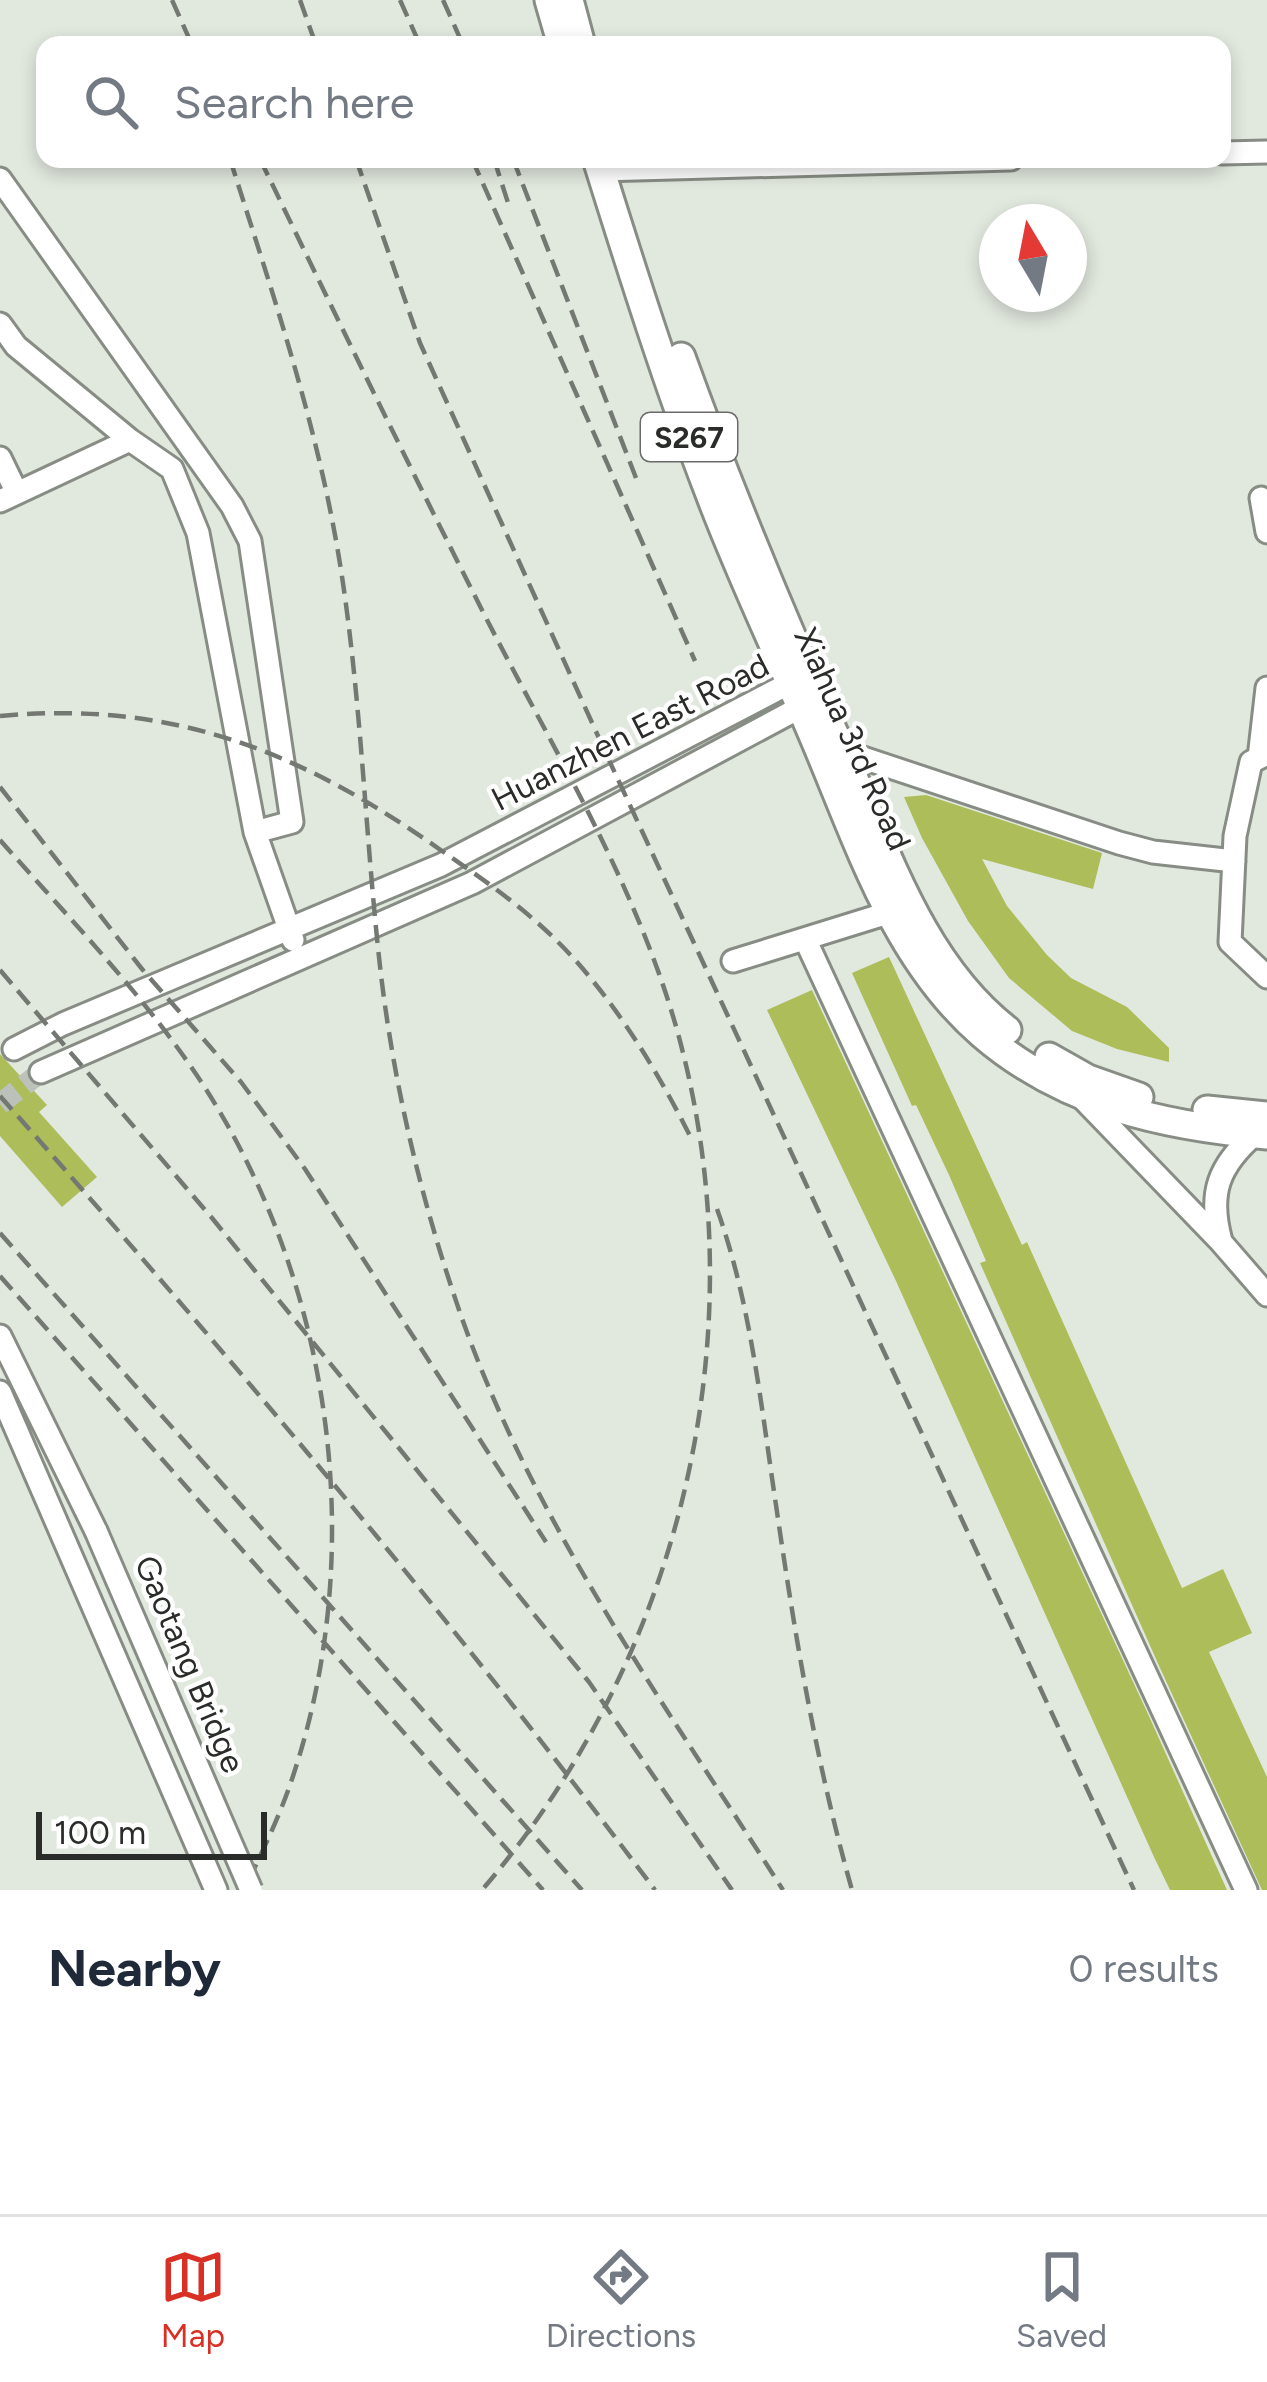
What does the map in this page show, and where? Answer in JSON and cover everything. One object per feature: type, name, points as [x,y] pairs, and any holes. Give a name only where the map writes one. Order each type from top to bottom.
[{"type":"main road","points":[[549,0],[559,36]]},
{"type":"main road","points":[[568,0],[578,36]]},
{"type":"main road","name":"Xiahua 3rd Road","points":[[609,168],[801,692],[891,912],[922,969],[962,1015],[1011,1057],[1138,1116],[1263,1129]]},
{"type":"main road","name":"Xiahua 3rd Road","points":[[801,692],[842,751],[912,909],[945,966],[999,1024],[1085,1088]]},
{"type":"street","points":[[1231,153],[1267,152]]},
{"type":"street","points":[[0,179],[232,506],[250,542],[292,822],[255,832]]},
{"type":"street","points":[[0,324],[16,346],[172,469],[198,533],[255,832],[299,958]]},
{"type":"street","points":[[0,458],[9,497],[130,440]]},
{"type":"street","points":[[1261,498],[1267,532]]},
{"type":"street","points":[[1267,688],[1263,756],[1252,762],[1235,836],[1230,942],[1267,976]]},
{"type":"street","name":"Huanzhen East Road","points":[[14,1049],[441,865],[801,692]]},
{"type":"street","name":"Huanzhen East Road","points":[[41,1072],[472,883],[801,692]]},
{"type":"street","points":[[842,751],[1136,848],[1234,861]]},
{"type":"street","points":[[733,962],[891,912]]},
{"type":"street","points":[[806,941],[1246,1890]]},
{"type":"street","points":[[1085,1088],[1267,1295]]},
{"type":"street","points":[[1221,1242],[1214,1217],[1217,1180],[1237,1150],[1263,1129]]},
{"type":"street","name":"Gaotang Bridge","points":[[0,1336],[96,1531],[251,1890]]},
{"type":"street","name":"Gaotang Bridge","points":[[0,1392],[216,1890]]},
{"type":"building","points":[[926,795],[1102,853],[1093,889],[982,859],[1007,906],[1047,955],[1071,978],[1127,1007],[1169,1048],[1169,1062],[1072,1031],[1009,978],[968,921],[904,797]]},
{"type":"building","points":[[889,957],[1022,1245],[1027,1242],[1182,1588],[1223,1569],[1252,1633],[1209,1652],[1267,1777],[1267,1890],[1262,1890],[1160,1668],[980,1263],[986,1261],[949,1175],[852,973]]},
{"type":"building","points":[[812,990],[1227,1890],[1170,1890],[1154,1857],[896,1281],[767,1010]]},
{"type":"building","points":[[0,1054],[47,1105],[39,1112],[97,1177],[62,1207],[0,1136]]},
{"type":"tunnel","points":[[0,1104],[41,1072]]},
{"type":"railway","points":[[172,0],[188,36]]},
{"type":"railway","points":[[300,0],[313,36]]},
{"type":"railway","points":[[400,0],[416,36]]},
{"type":"railway","points":[[443,0],[459,36]]},
{"type":"railway","points":[[233,168],[293,363],[332,517],[353,667],[384,999],[417,1168],[453,1292],[517,1450],[556,1526],[644,1674],[783,1890]]},
{"type":"railway","points":[[264,168],[615,867],[677,1030],[701,1143],[710,1257],[705,1371],[686,1484],[654,1594],[609,1699],[551,1798],[482,1890]]},
{"type":"railway","points":[[359,168],[420,343],[1134,1890]]},
{"type":"railway","points":[[476,168],[695,661]]},
{"type":"railway","points":[[497,168],[510,209]]},
{"type":"railway","points":[[516,168],[636,478]]},
{"type":"railway","points":[[0,716],[123,716],[234,740],[287,761],[390,816],[495,889],[561,945],[624,1023],[690,1136]]},
{"type":"railway","points":[[0,787],[142,969],[241,1082],[305,1169],[546,1542]]},
{"type":"railway","points":[[0,840],[128,985],[198,1077],[243,1155],[280,1238],[307,1325],[324,1414],[332,1505],[329,1596],[317,1686],[294,1773],[244,1890]]},
{"type":"railway","points":[[0,970],[212,1218],[589,1682],[732,1890]]},
{"type":"railway","points":[[0,1096],[335,1486],[655,1890]]},
{"type":"railway","points":[[717,1209],[747,1318],[808,1699],[852,1890]]},
{"type":"railway","points":[[0,1233],[582,1890]]},
{"type":"railway","points":[[0,1276],[543,1890]]}]
